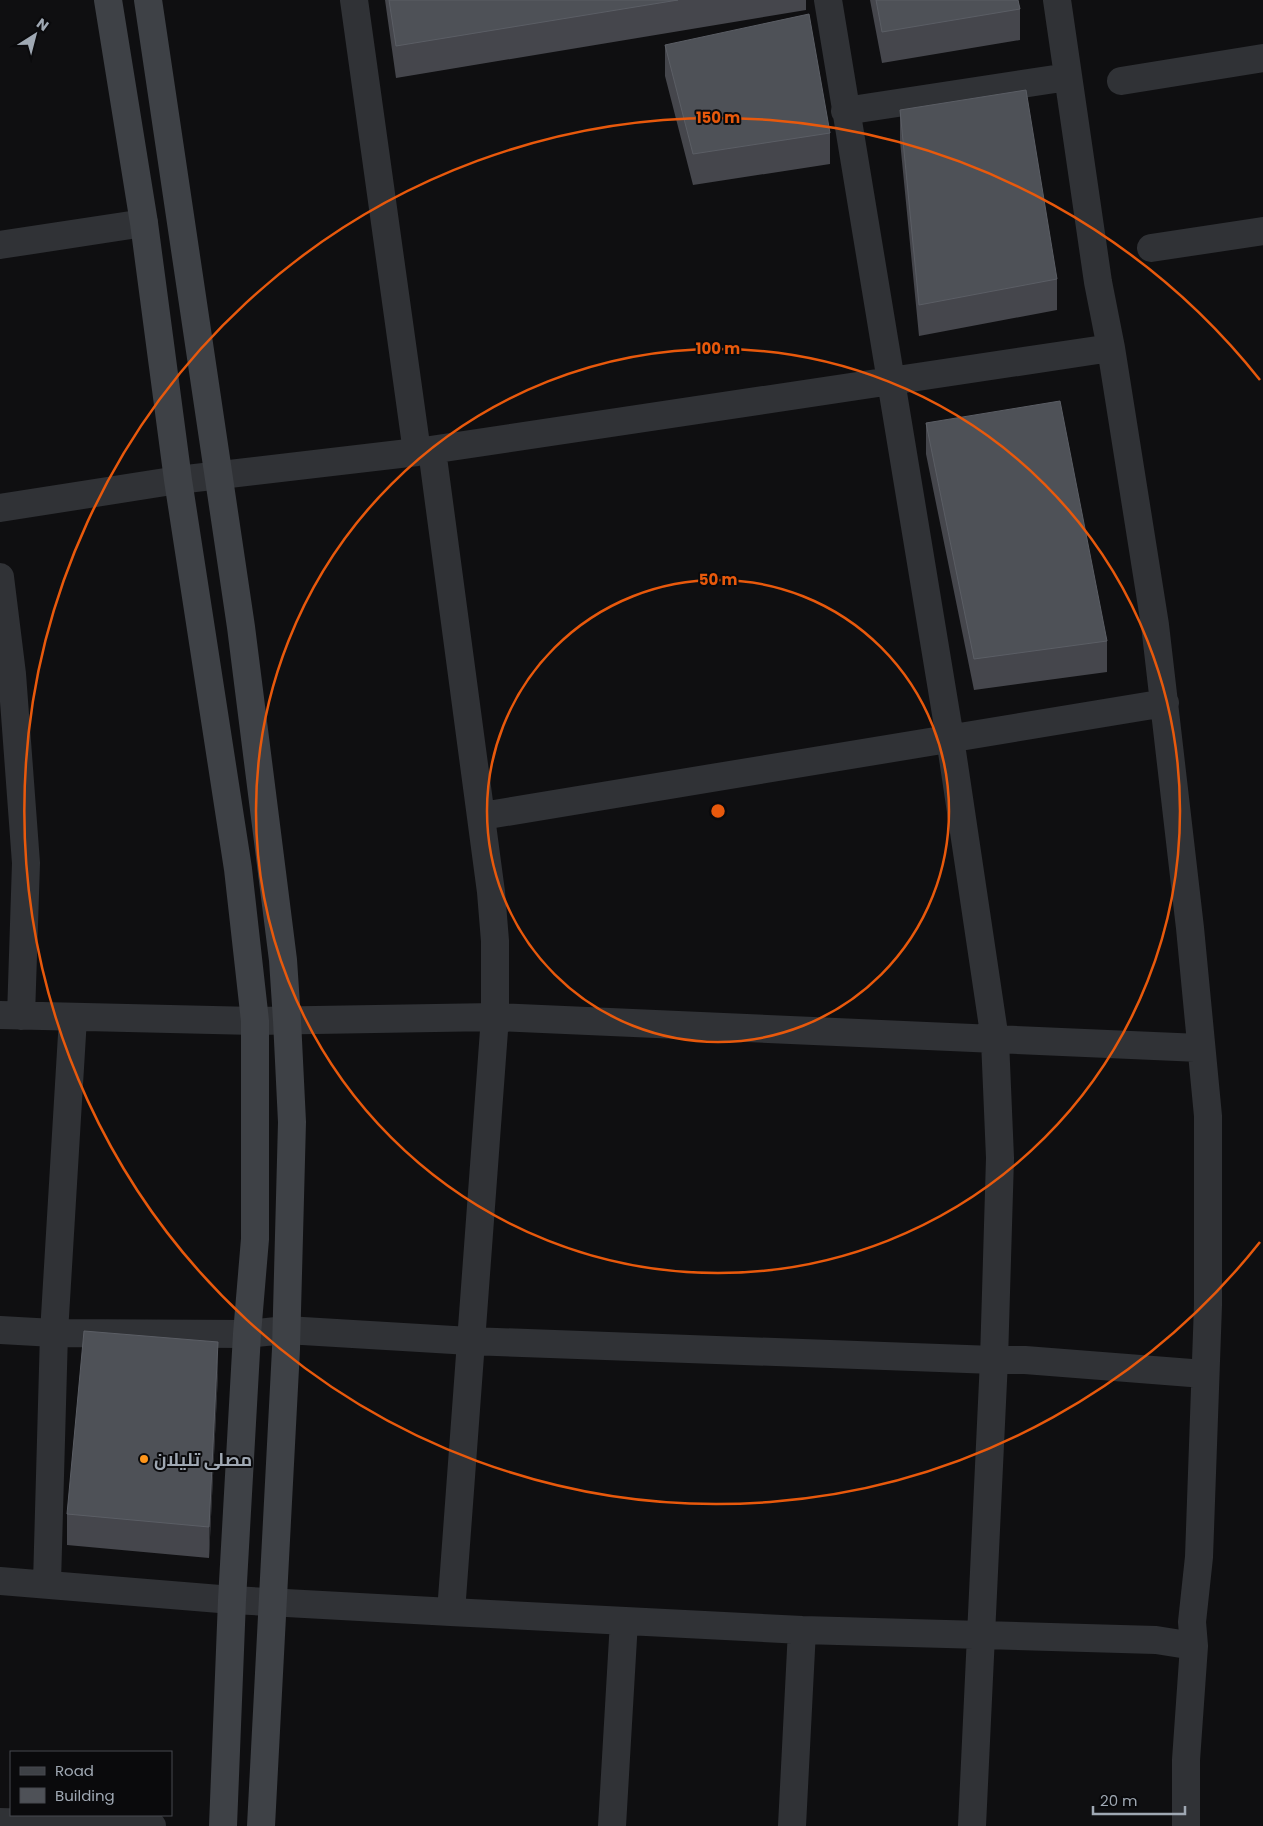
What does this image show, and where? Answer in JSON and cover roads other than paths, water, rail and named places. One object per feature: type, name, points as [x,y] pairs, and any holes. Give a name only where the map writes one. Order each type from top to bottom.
[{"type":"main road","points":[[108,0],[144,223],[178,480],[238,868],[255,1021],[255,1239],[247,1334],[232,1600],[223,1826]]},
{"type":"main road","points":[[148,0],[241,627],[283,960],[288,1020],[292,1122],[286,1330],[261,1826]]},
{"type":"street","points":[[354,0],[482,816],[495,941],[494,1017],[451,1612]]},
{"type":"street","points":[[828,0],[950,738],[995,1040],[1000,1158],[994,1360],[972,1826]]},
{"type":"street","points":[[1057,0],[1098,282],[1111,348],[1155,625],[1165,703],[1208,1116],[1208,1305],[1198,1557],[1192,1622],[1194,1646],[1186,1760],[1186,1826]]},
{"type":"street","points":[[1121,82],[1263,58]]},
{"type":"street","points":[[846,111],[1068,77]]},
{"type":"street","points":[[0,245],[144,223]]},
{"type":"street","points":[[1151,248],[1263,231]]},
{"type":"street","points":[[0,508],[178,480],[424,451],[890,383],[1111,348]]},
{"type":"street","points":[[0,577],[12,674],[11,819],[26,862],[10,1016],[255,1021],[494,1017],[1200,1048]]},
{"type":"street","points":[[482,816],[1165,703]]},
{"type":"street","points":[[47,1583],[54,1333],[73,1018]]},
{"type":"street","points":[[0,1330],[54,1333],[247,1334],[286,1330],[470,1341],[1025,1360],[1204,1374]]},
{"type":"street","points":[[0,1581],[47,1583],[232,1600],[451,1612],[802,1630],[1156,1640],[1194,1646]]},
{"type":"street","points":[[612,1826],[624,1621]]},
{"type":"street","points":[[792,1826],[802,1630]]},
{"type":"street","points":[[0,1822],[152,1826]]},
{"type":"place","name":"مصلى تليلان","points":[[144,1459]]}]
